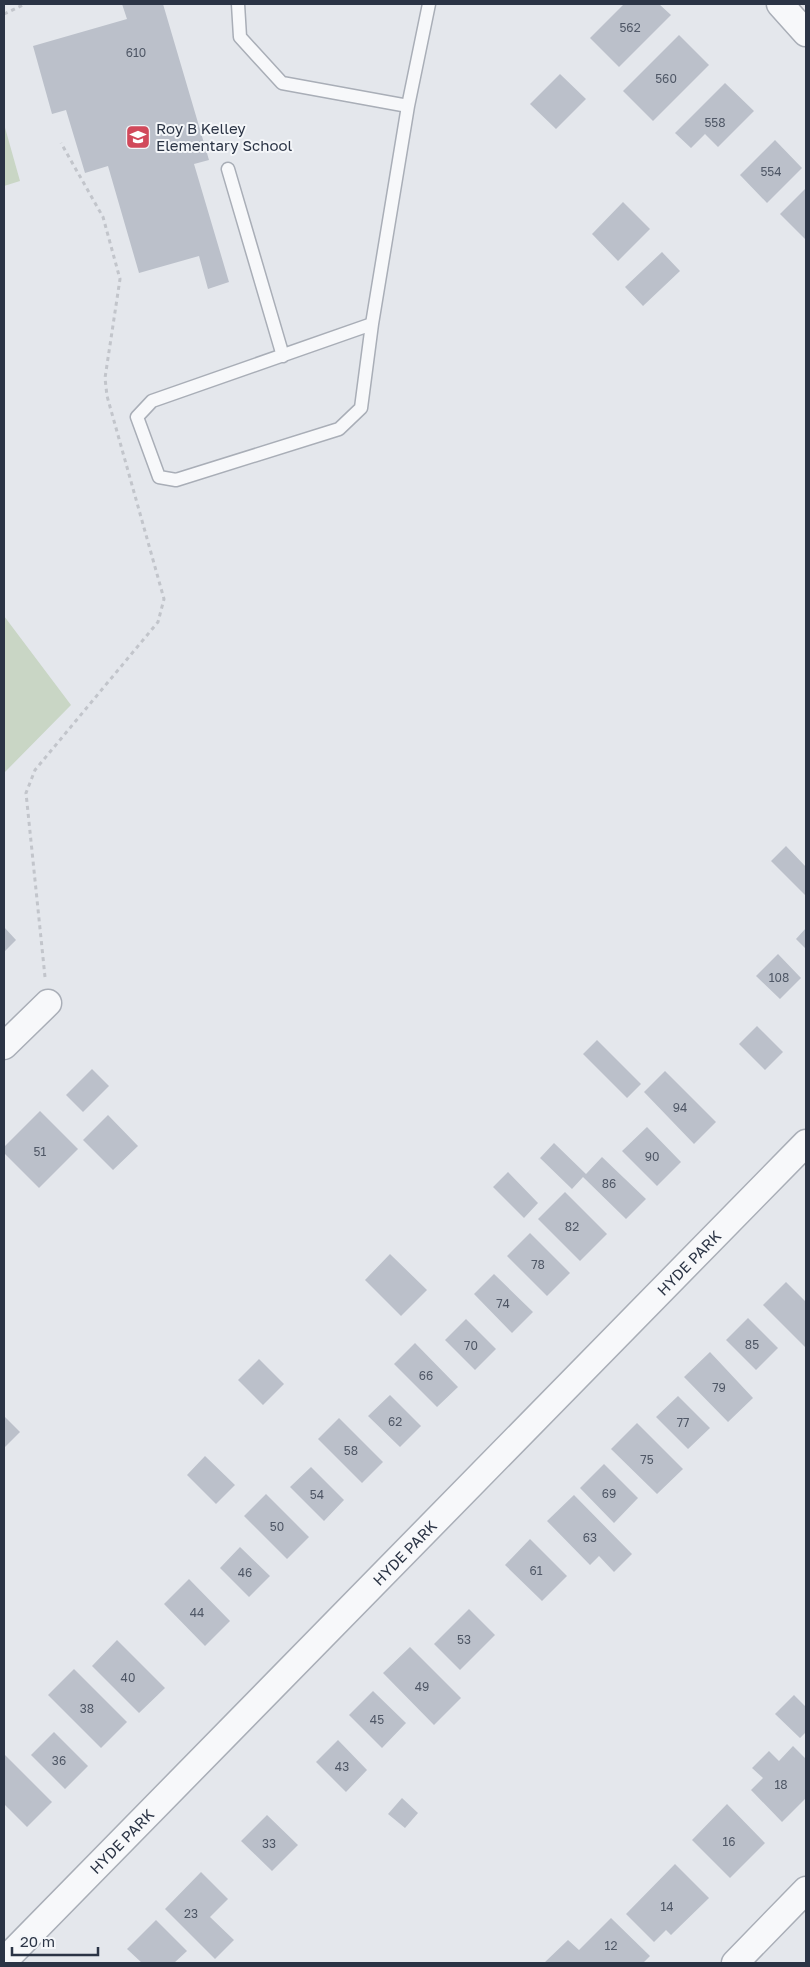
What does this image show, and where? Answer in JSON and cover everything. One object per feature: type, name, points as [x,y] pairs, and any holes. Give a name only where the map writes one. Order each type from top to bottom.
[{"type":"street","points":[[780,4],[806,33]]},
{"type":"street","points":[[4,1046],[48,1003]]},
{"type":"street","name":"HYDE PARK","points":[[4,1960],[806,1144]]},
{"type":"street","points":[[735,1963],[806,1890]]},
{"type":"lane","points":[[238,4],[240,37],[282,83],[408,106]]},
{"type":"lane","points":[[372,324],[152,401],[137,416],[159,477],[176,480],[339,429],[361,408],[372,324],[408,106],[429,4]]},
{"type":"lane","points":[[228,169],[283,356]]},
{"type":"path","points":[[4,14],[25,4]]},
{"type":"path","points":[[48,1003],[26,793],[35,770],[158,622],[164,599],[107,396],[105,378],[120,279],[102,217],[61,143]]},
{"type":"green space","points":[[4,124],[20,181],[4,186]]},
{"type":"green space","points":[[4,616],[71,705],[4,773]]},
{"type":"building","name":"Roy B Kelley Elementary School","points":[[122,4],[163,4],[209,160],[194,164],[229,282],[208,289],[199,256],[139,273],[108,166],[85,173],[66,110],[52,114],[33,46],[127,19]]},
{"type":"building","points":[[624,4],[659,4],[671,15],[619,67],[590,38]]},
{"type":"building","points":[[679,35],[709,65],[653,121],[623,91]]},
{"type":"building","points":[[560,74],[586,99],[556,129],[530,104]]},
{"type":"building","points":[[725,83],[754,111],[718,147],[705,134],[691,148],[675,133]]},
{"type":"building","points":[[775,140],[802,168],[767,203],[740,175]]},
{"type":"building","points":[[806,188],[806,240],[780,214]]},
{"type":"building","points":[[623,202],[650,229],[618,261],[592,234]]},
{"type":"building","points":[[662,252],[680,271],[643,306],[625,287]]},
{"type":"building","points":[[786,846],[806,867],[806,896],[771,861]]},
{"type":"building","points":[[4,927],[16,940],[4,952]]},
{"type":"building","points":[[806,928],[806,949],[796,939]]},
{"type":"building","points":[[778,954],[801,978],[780,999],[756,976]]},
{"type":"building","points":[[757,1026],[783,1052],[765,1070],[739,1044]]},
{"type":"building","points":[[597,1040],[641,1084],[627,1098],[583,1054]]},
{"type":"building","points":[[92,1069],[109,1086],[83,1112],[66,1095]]},
{"type":"building","points":[[665,1071],[716,1122],[694,1144],[644,1092]]},
{"type":"building","points":[[40,1111],[78,1149],[39,1188],[4,1153],[4,1147]]},
{"type":"building","points":[[108,1115],[138,1146],[113,1170],[83,1140]]},
{"type":"building","points":[[647,1127],[681,1162],[657,1186],[622,1151]]},
{"type":"building","points":[[554,1143],[586,1174],[602,1157],[646,1199],[626,1219],[583,1177],[572,1189],[540,1158]]},
{"type":"building","points":[[508,1172],[538,1203],[524,1218],[493,1187]]},
{"type":"building","points":[[565,1192],[607,1234],[580,1261],[538,1219]]},
{"type":"building","points":[[530,1233],[570,1273],[547,1296],[507,1256]]},
{"type":"building","points":[[390,1254],[427,1290],[401,1316],[365,1280]]},
{"type":"building","points":[[494,1274],[533,1312],[512,1333],[474,1294]]},
{"type":"building","points":[[786,1282],[806,1302],[806,1348],[763,1305]]},
{"type":"building","points":[[748,1318],[778,1348],[756,1370],[726,1340]]},
{"type":"building","points":[[466,1319],[496,1349],[475,1370],[445,1340]]},
{"type":"building","points":[[415,1343],[458,1387],[437,1407],[394,1364]]},
{"type":"building","points":[[710,1352],[753,1398],[728,1422],[684,1377]]},
{"type":"building","points":[[259,1359],[284,1384],[263,1405],[238,1380]]},
{"type":"building","points":[[390,1395],[421,1426],[400,1447],[368,1416]]},
{"type":"building","points":[[678,1396],[710,1428],[688,1449],[656,1417]]},
{"type":"building","points":[[4,1416],[20,1432],[4,1448]]},
{"type":"building","points":[[339,1418],[383,1462],[362,1483],[318,1439]]},
{"type":"building","points":[[637,1423],[683,1469],[657,1494],[611,1449]]},
{"type":"building","points":[[205,1456],[235,1485],[216,1504],[187,1475]]},
{"type":"building","points":[[604,1464],[638,1498],[614,1523],[580,1488]]},
{"type":"building","points":[[311,1467],[344,1500],[324,1521],[290,1487]]},
{"type":"building","points":[[266,1494],[309,1537],[287,1559],[244,1516]]},
{"type":"building","points":[[574,1495],[632,1554],[614,1572],[599,1556],[590,1565],[547,1521]]},
{"type":"building","points":[[530,1539],[567,1576],[542,1601],[505,1565]]},
{"type":"building","points":[[240,1547],[270,1576],[249,1597],[220,1568]]},
{"type":"building","points":[[189,1579],[230,1621],[205,1646],[164,1604]]},
{"type":"building","points":[[469,1609],[495,1635],[460,1670],[434,1644]]},
{"type":"building","points":[[117,1640],[165,1688],[139,1713],[92,1666]]},
{"type":"building","points":[[410,1647],[461,1698],[434,1725],[383,1673]]},
{"type":"building","points":[[74,1669],[127,1722],[101,1748],[48,1695]]},
{"type":"building","points":[[373,1691],[406,1723],[382,1748],[349,1715]]},
{"type":"building","points":[[794,1695],[805,1706],[806,1704],[806,1732],[800,1738],[775,1714]]},
{"type":"building","points":[[54,1732],[88,1766],[65,1789],[31,1755]]},
{"type":"building","points":[[338,1740],[367,1770],[346,1792],[316,1762]]},
{"type":"building","points":[[793,1746],[806,1759],[806,1798],[782,1822],[751,1790],[763,1778],[752,1768],[769,1751],[779,1761]]},
{"type":"building","points":[[4,1754],[52,1802],[27,1827],[4,1804]]},
{"type":"building","points":[[402,1798],[418,1813],[405,1828],[388,1814]]},
{"type":"building","points":[[727,1804],[765,1843],[730,1878],[692,1840]]},
{"type":"building","points":[[267,1815],[298,1845],[272,1871],[241,1841]]},
{"type":"building","points":[[675,1864],[709,1898],[671,1935],[666,1930],[654,1942],[626,1914]]},
{"type":"building","points":[[201,1872],[228,1899],[210,1917],[234,1940],[215,1959],[165,1909]]},
{"type":"building","points":[[611,1918],[650,1956],[643,1963],[544,1963],[568,1940],[579,1950]]},
{"type":"building","points":[[156,1920],[187,1951],[174,1963],[142,1963],[127,1949]]},
{"type":"place","name":"Roy B Kelley Elementary School","points":[[138,137]]}]
